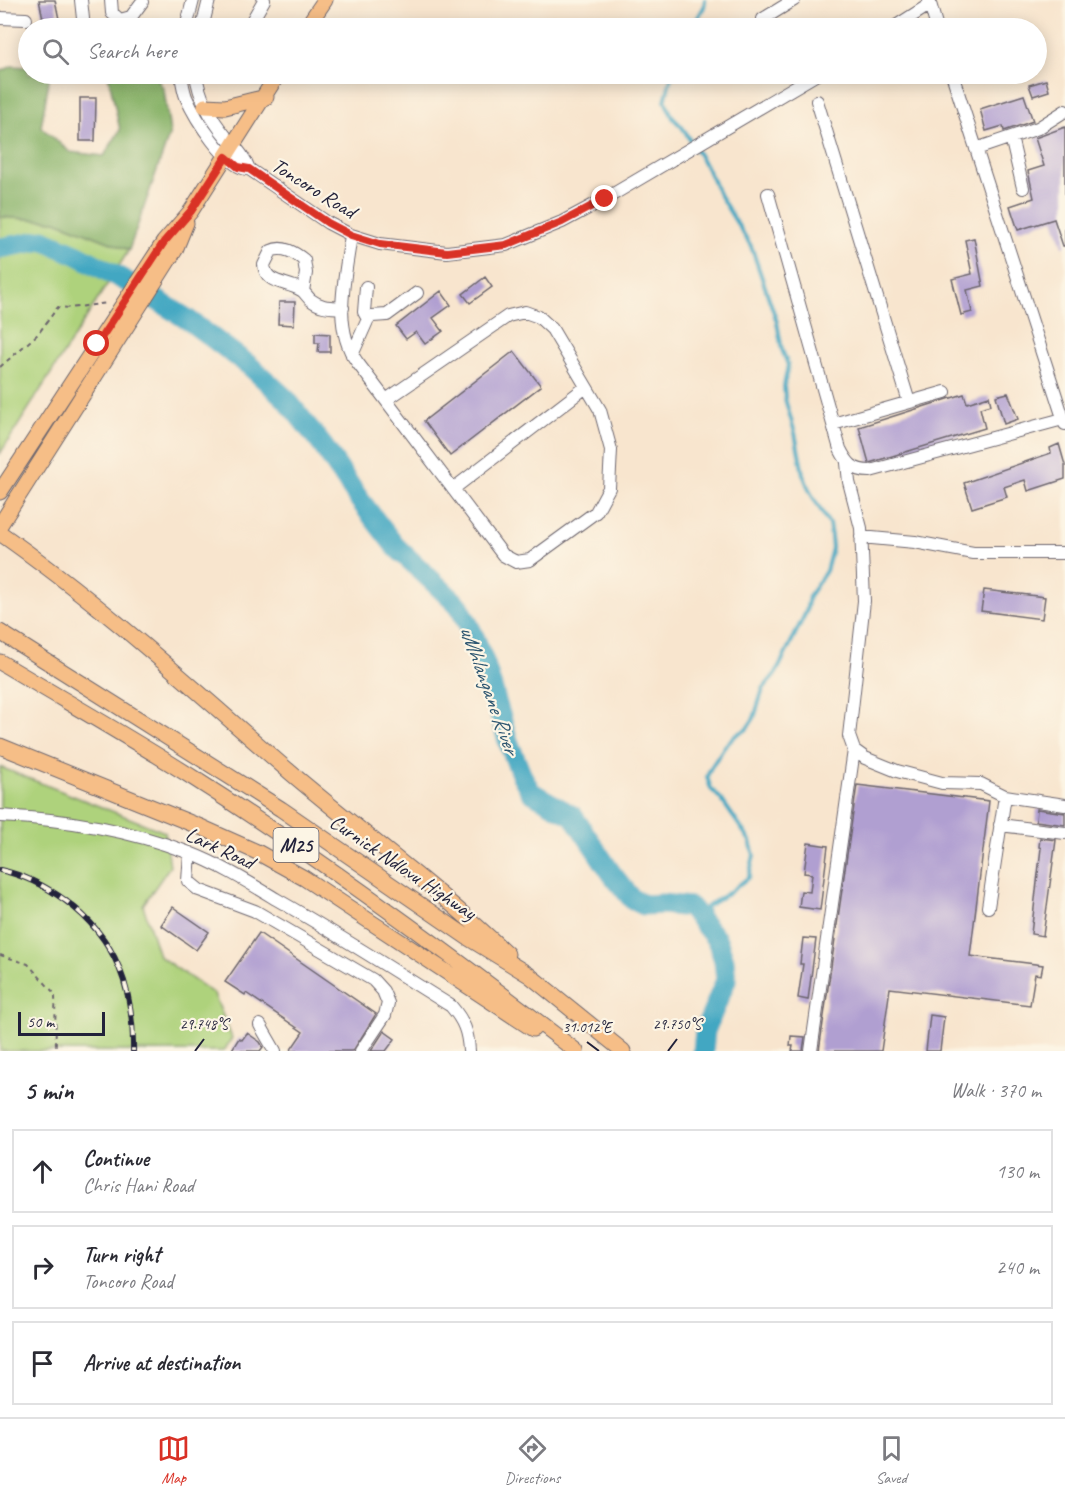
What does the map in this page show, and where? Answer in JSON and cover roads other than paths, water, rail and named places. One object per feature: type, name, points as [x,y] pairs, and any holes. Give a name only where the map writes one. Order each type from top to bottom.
[{"type":"main road","points":[[313,18],[325,0]]},
{"type":"main road","points":[[2,490],[36,437],[103,349],[273,84]]},
{"type":"main road","points":[[205,105],[225,107],[266,97]]},
{"type":"main road","points":[[0,525],[50,446],[103,349]]},
{"type":"main road","points":[[0,533],[90,601],[292,774],[474,923],[529,975]]},
{"type":"main road","name":"Curnick Ndlovu Highway","points":[[0,632],[281,809],[467,937],[529,975],[623,1051]]},
{"type":"main road","name":"Curnick Ndlovu Highway","points":[[0,662],[194,778],[312,856],[450,953],[576,1051]]},
{"type":"main road","points":[[0,746],[203,828],[280,864],[569,1051]]},
{"type":"street","points":[[81,0],[83,18]]},
{"type":"street","points":[[111,0],[112,13],[116,18]]},
{"type":"street","points":[[188,18],[193,0]]},
{"type":"street","points":[[204,18],[209,0]]},
{"type":"street","points":[[254,18],[264,0]]},
{"type":"street","points":[[765,18],[794,0]]},
{"type":"street","points":[[129,18],[142,2]]},
{"type":"street","points":[[907,18],[929,2],[934,18]]},
{"type":"street","points":[[0,18],[18,19]]},
{"type":"street","points":[[183,84],[193,111],[230,151]]},
{"type":"street","points":[[198,84],[205,105],[230,151]]},
{"type":"street","name":"Toncoro Road","points":[[230,151],[244,158],[249,169],[328,223],[351,235],[380,244],[447,252],[506,245],[562,222],[800,84]]},
{"type":"street","points":[[848,463],[860,471],[870,471],[1064,421],[955,84]]},
{"type":"street","points":[[817,101],[909,402]]},
{"type":"street","points":[[976,149],[1038,128],[1065,111]]},
{"type":"street","points":[[1011,137],[1023,188]]},
{"type":"street","points":[[768,194],[840,448],[848,463],[849,482],[861,528],[864,601],[849,736],[854,750],[811,1051]]},
{"type":"street","points":[[351,235],[342,323],[345,341],[352,355],[503,555],[516,562],[530,560],[596,512],[609,488],[611,450],[600,410],[552,329],[539,317],[525,312],[508,316],[386,400]]},
{"type":"street","points":[[366,287],[364,312],[368,319]]},
{"type":"street","points":[[303,291],[309,299],[324,307],[344,308]]},
{"type":"street","points":[[352,355],[368,319],[372,316],[387,315],[417,293]]},
{"type":"street","points":[[453,489],[586,387]]},
{"type":"street","points":[[833,424],[945,392]]},
{"type":"street","points":[[861,537],[915,542],[974,553],[1065,553]]},
{"type":"street","points":[[854,750],[864,758],[897,771],[942,783],[981,784],[1005,796],[1065,805]]},
{"type":"street","points":[[987,907],[1005,796]]},
{"type":"street","name":"Lark Road","points":[[0,816],[73,822],[109,828],[190,853],[232,873],[310,918],[451,1006],[462,1018],[468,1032],[469,1051]]},
{"type":"street","points":[[1000,825],[1065,833]]},
{"type":"street","points":[[190,853],[188,881],[199,890],[255,911],[373,980],[383,991],[388,1003],[385,1015],[362,1051]]},
{"type":"street","points":[[260,1025],[275,1051]]},
{"type":"waterway","points":[[698,18],[705,0]]},
{"type":"waterway","points":[[669,84],[665,101],[673,118],[682,127],[707,168],[720,196],[751,246],[777,322],[782,350],[788,365],[784,386],[785,399],[803,474],[810,492],[829,524],[832,548],[826,571],[809,596],[806,612],[776,673],[763,689],[754,718],[746,730],[737,734],[725,746],[707,777],[711,789],[721,799],[750,841],[754,855],[749,877],[706,907],[708,929]]},
{"type":"waterway","name":"uMhlangane River","points":[[0,248],[43,240],[78,255],[133,285],[187,319],[250,366],[286,399],[395,546],[459,606],[485,664],[508,741],[531,792],[573,816],[612,874],[632,899],[644,905],[663,904],[690,907],[717,940],[724,960],[726,980],[705,1031],[703,1051]]},
{"type":"railway","points":[[0,870],[26,878],[51,891],[84,916],[98,932],[110,949],[126,987],[130,1007],[133,1051]]}]
